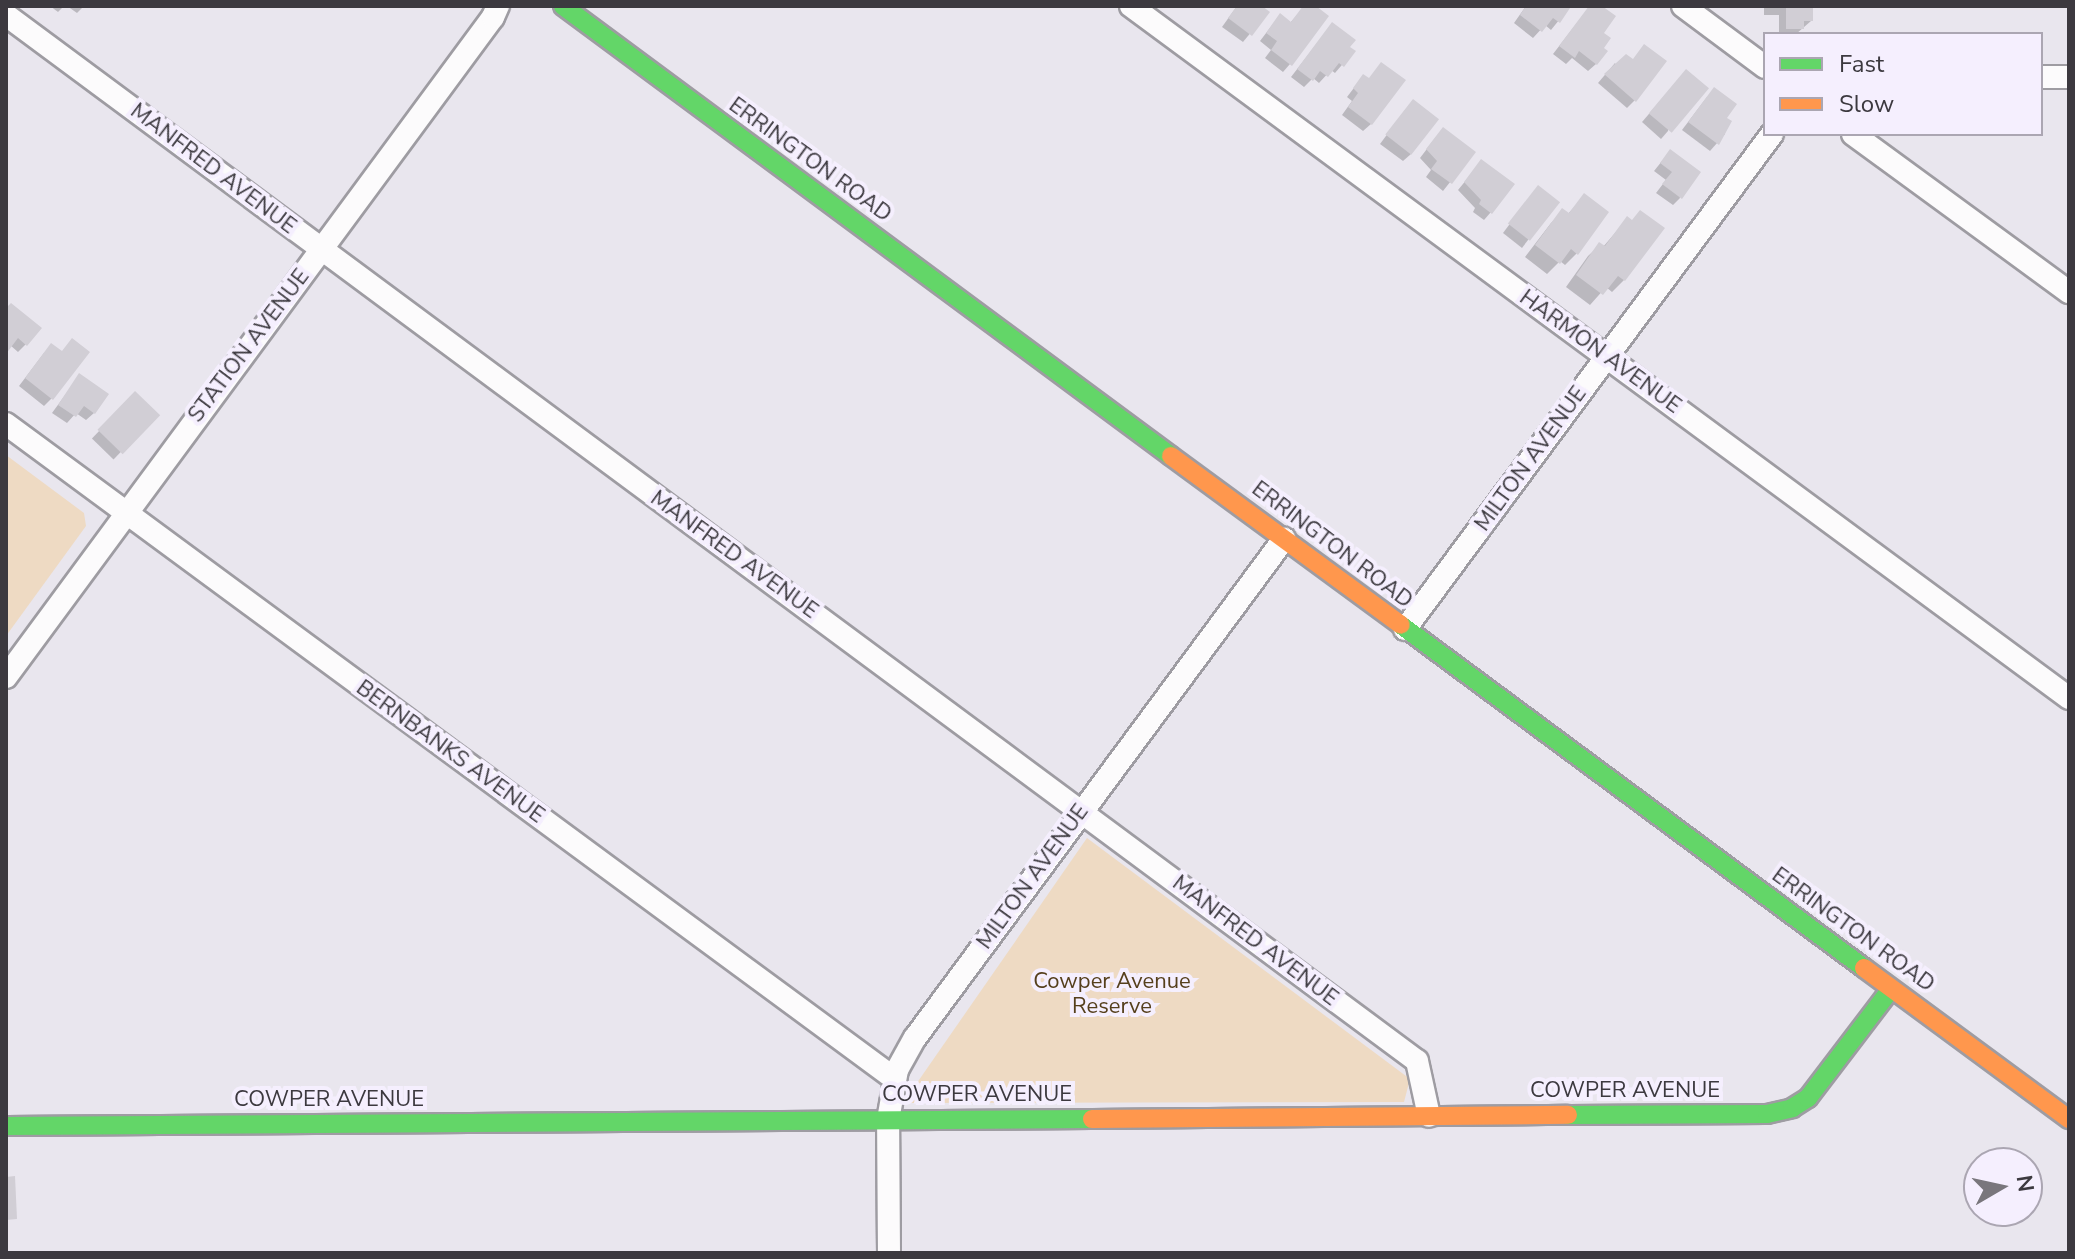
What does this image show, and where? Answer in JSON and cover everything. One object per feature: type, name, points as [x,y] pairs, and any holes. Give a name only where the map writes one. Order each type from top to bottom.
[{"type":"street","name":"HARMON AVENUE","points":[[1131,6],[2069,698]]},
{"type":"street","points":[[1683,6],[1763,66]]},
{"type":"street","name":"ERRINGTON ROAD","points":[[562,7],[2069,1119]]},
{"type":"street","name":"STATION AVENUE","points":[[6,677],[124,513],[500,10]]},
{"type":"street","name":"MANFRED AVENUE","points":[[6,15],[1417,1061],[1429,1116]]},
{"type":"street","points":[[2043,77],[2069,77]]},
{"type":"street","name":"MILTON AVENUE","points":[[1405,629],[1771,136]]},
{"type":"street","points":[[1856,136],[2069,292]]},
{"type":"street","name":"BERNBANKS AVENUE","points":[[6,424],[895,1079]]},
{"type":"street","name":"MILTON AVENUE","points":[[889,1253],[888,1120],[895,1079],[915,1038],[1284,539]]},
{"type":"street","name":"COWPER AVENUE","points":[[6,1126],[1767,1114],[1792,1108],[1808,1098],[1891,989]]},
{"type":"green space","points":[[6,455],[84,513],[86,526],[6,636]]},
{"type":"green space","name":"Cowper Avenue Reserve","points":[[1087,838],[1410,1079],[1404,1102],[903,1103]]},
{"type":"building","points":[[1237,6],[1262,6],[1270,12],[1252,36],[1228,18]]},
{"type":"building","points":[[1303,6],[1316,6],[1329,16],[1292,66],[1271,50],[1277,41],[1266,33],[1280,13],[1291,22]]},
{"type":"building","points":[[1526,6],[1570,8],[1560,23],[1553,18],[1542,32],[1520,15]]},
{"type":"building","points":[[1589,6],[1602,6],[1616,16],[1604,33],[1611,38],[1604,48],[1608,51],[1597,65],[1579,51],[1575,58],[1559,46]]},
{"type":"building","points":[[1786,6],[1813,6],[1813,21],[1804,21],[1804,29],[1786,29]]},
{"type":"building","points":[[1332,22],[1356,40],[1350,47],[1356,51],[1344,67],[1339,63],[1328,77],[1320,71],[1313,81],[1297,69]]},
{"type":"building","points":[[1644,44],[1667,61],[1636,102],[1604,74],[1626,54],[1633,59]]},
{"type":"building","points":[[1381,62],[1406,80],[1372,125],[1348,107],[1358,93],[1353,88],[1363,74],[1369,78]]},
{"type":"building","points":[[1686,69],[1709,88],[1672,133],[1649,113]]},
{"type":"building","points":[[1714,87],[1737,104],[1727,118],[1732,121],[1719,145],[1688,122]]},
{"type":"building","points":[[1413,99],[1439,119],[1411,155],[1385,134]]},
{"type":"building","points":[[1443,127],[1476,152],[1452,184],[1431,169],[1437,161],[1426,149]]},
{"type":"building","points":[[1670,149],[1701,172],[1682,199],[1662,184],[1672,172],[1660,163]]},
{"type":"building","points":[[1481,159],[1515,184],[1492,214],[1479,204],[1481,200],[1464,182]]},
{"type":"building","points":[[1538,185],[1560,202],[1530,241],[1508,224]]},
{"type":"building","points":[[1584,193],[1609,212],[1578,255],[1571,249],[1560,264],[1535,245],[1562,208],[1569,213]]},
{"type":"building","points":[[1640,210],[1665,228],[1625,281],[1618,276],[1603,295],[1576,275],[1599,242],[1605,246],[1627,216],[1632,220]]},
{"type":"building","points":[[11,303],[42,328],[27,346],[18,338],[6,354],[6,308]]},
{"type":"building","points":[[72,338],[90,352],[53,400],[25,378],[51,343],[62,351]]},
{"type":"building","points":[[79,373],[109,394],[95,414],[84,406],[76,417],[58,405]]},
{"type":"building","points":[[135,391],[160,415],[123,454],[97,430]]},
{"type":"building","points":[[15,1176],[17,1219],[6,1220],[6,1177]]},
{"type":"traffic: fast","points":[[563,6],[1171,456]]},
{"type":"traffic: fast","points":[[1401,625],[1864,968]]},
{"type":"traffic: fast","points":[[1568,1115],[1767,1114],[1792,1108],[1808,1098],[1891,989]]},
{"type":"traffic: fast","points":[[6,1126],[1092,1119]]},
{"type":"traffic: slow","points":[[1171,456],[1401,625]]},
{"type":"traffic: slow","points":[[1864,968],[2069,1119]]},
{"type":"traffic: slow","points":[[1092,1119],[1568,1115]]}]
